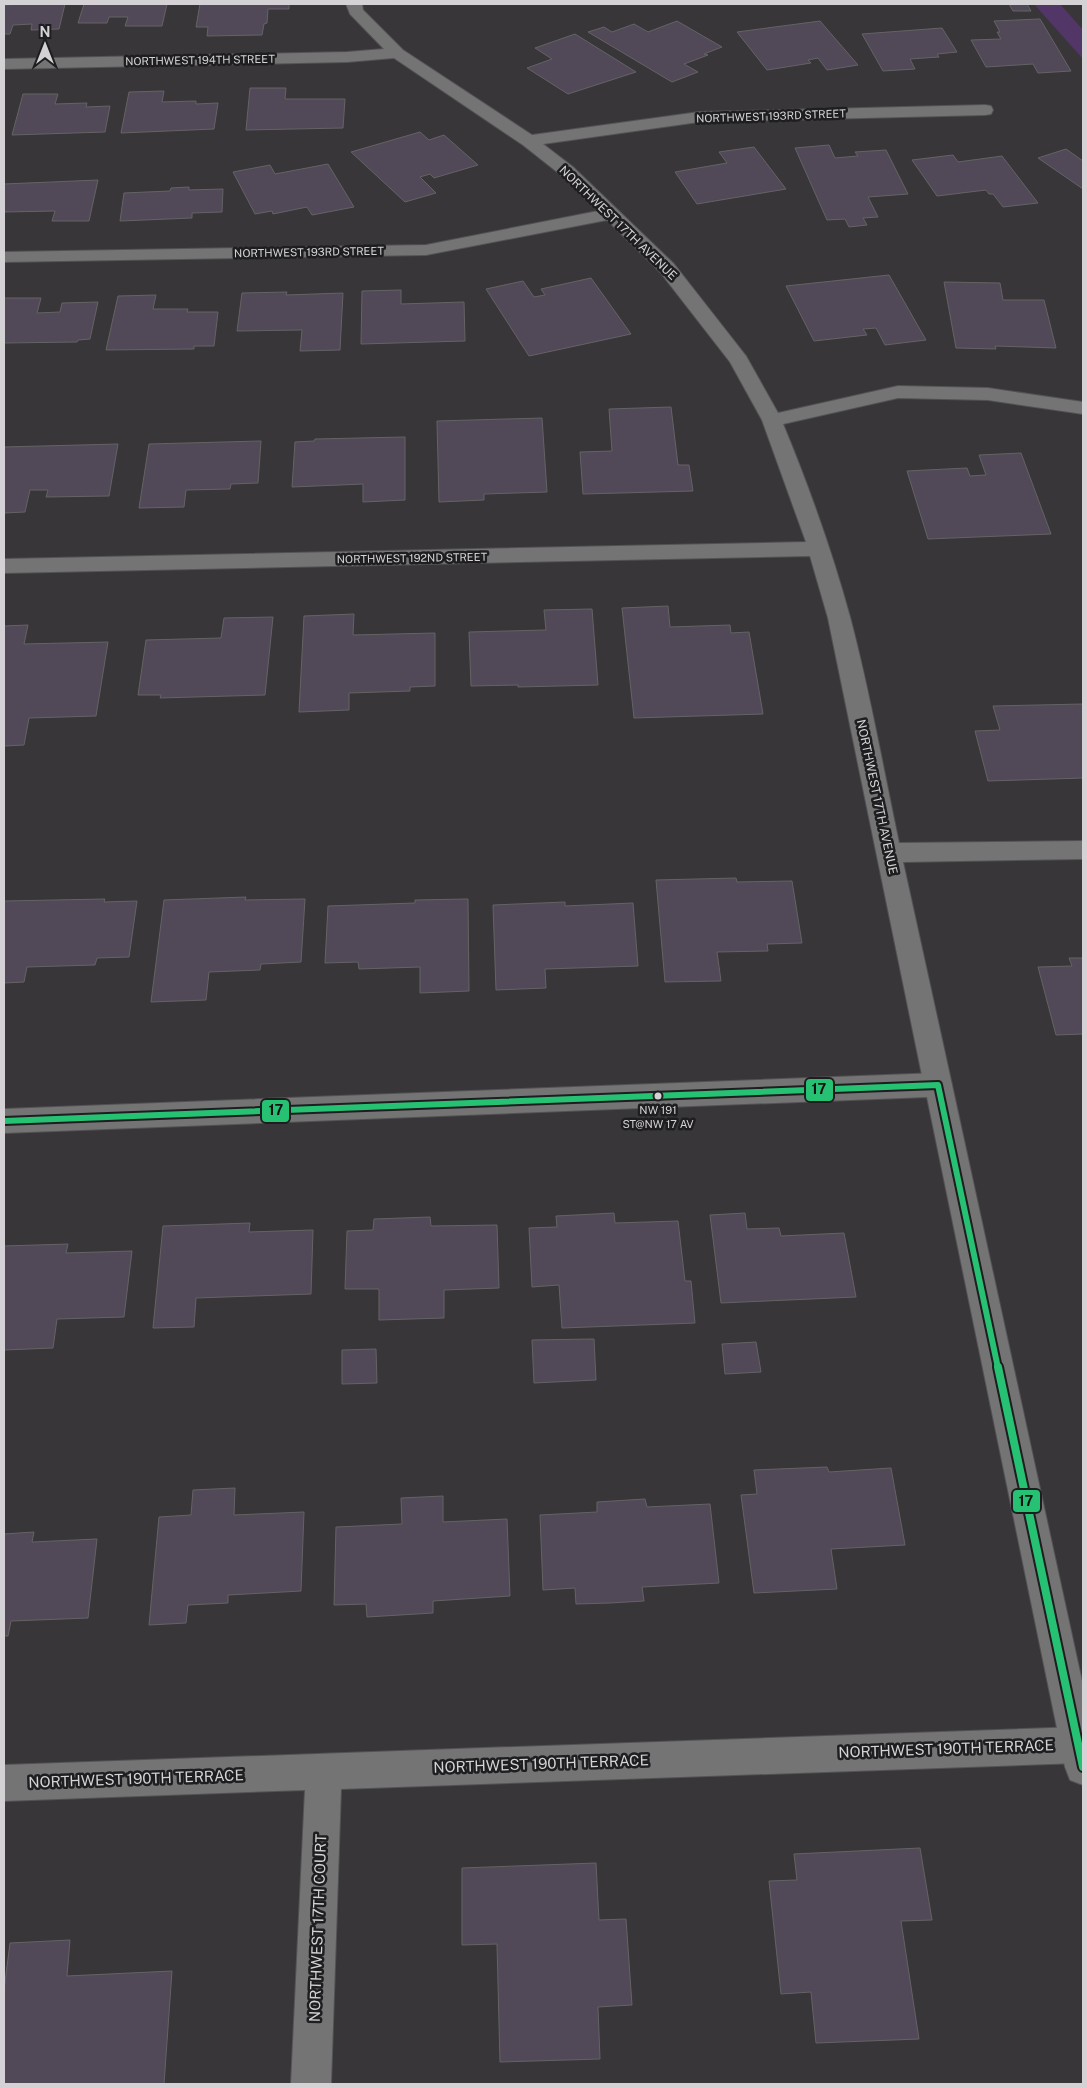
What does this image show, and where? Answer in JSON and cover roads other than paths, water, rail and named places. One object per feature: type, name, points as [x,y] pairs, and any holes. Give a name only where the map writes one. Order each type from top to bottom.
[{"type":"street","name":"NORTHWEST 17TH AVENUE","points":[[354,4],[356,10],[396,53],[529,141],[567,171],[667,268],[739,360],[772,420],[797,484],[819,549],[839,618],[1081,1756]]},
{"type":"street","name":"NORTHWEST 194TH STREET","points":[[4,64],[347,58],[396,53]]},
{"type":"street","name":"NORTHWEST 193RD STREET","points":[[529,141],[699,117],[985,110]]},
{"type":"street","name":"NORTHWEST 193RD STREET","points":[[4,257],[426,250],[610,214]]},
{"type":"street","points":[[772,420],[898,392],[988,394],[1083,408]]},
{"type":"street","name":"NORTHWEST 192ND STREET","points":[[4,566],[819,549]]},
{"type":"street","points":[[889,853],[1083,850]]},
{"type":"street","points":[[4,1120],[938,1085]]},
{"type":"street","name":"NORTHWEST 190TH TERRACE","points":[[4,1783],[324,1772],[1081,1756]]},
{"type":"street","name":"NORTHWEST 17TH COURT","points":[[311,2084],[324,1772]]},
{"type":"place","name":"NW 191 ST@NW 17 AV","points":[[658,1096]]}]
